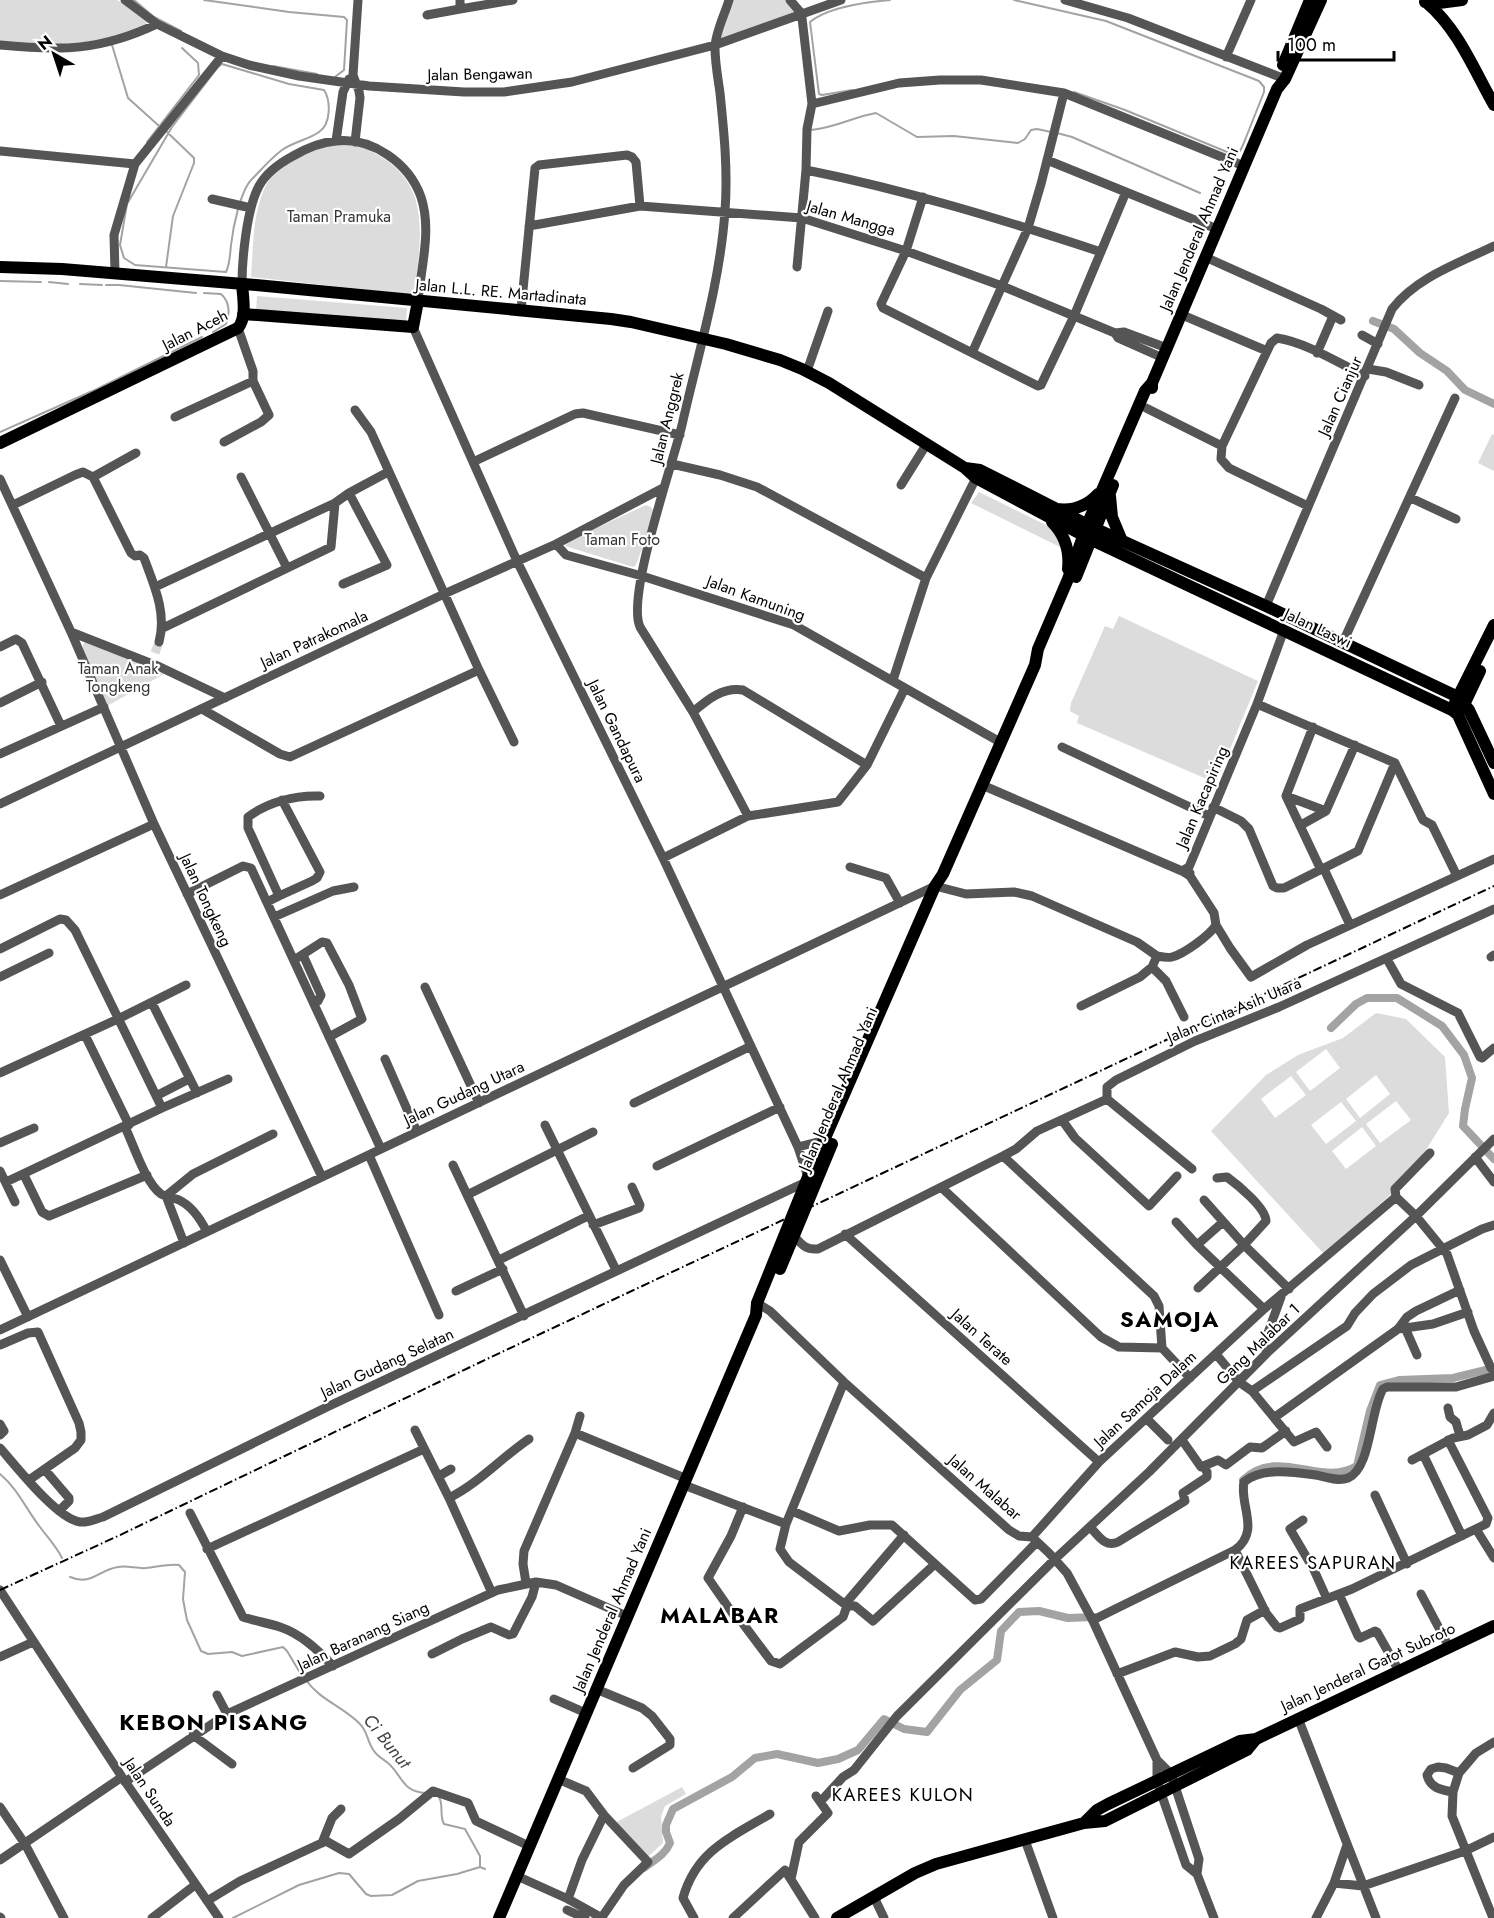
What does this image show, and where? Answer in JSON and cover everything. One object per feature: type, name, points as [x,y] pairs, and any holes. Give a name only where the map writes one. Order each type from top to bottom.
[{"type":"main road","name":"Jalan Jenderal Ahmad Yani","points":[[1282,80],[1310,0]]},
{"type":"main road","name":"Jalan Jenderal Ahmad Yani","points":[[1035,665],[1038,649],[1089,532],[1145,391],[1152,383],[1244,166],[1321,0]]},
{"type":"main road","points":[[1423,2],[1459,1]]},
{"type":"main road","points":[[1453,32],[1450,17],[1459,1]]},
{"type":"main road","points":[[1423,2],[1441,16],[1453,32],[1494,105]]},
{"type":"main road","name":"Jalan L.L. RE. Martadinata","points":[[0,267],[115,273],[521,310],[631,322],[703,339],[780,360],[807,371],[829,382],[965,468],[976,478],[1089,532]]},
{"type":"main road","points":[[242,284],[243,314]]},
{"type":"main road","points":[[413,327],[418,301]]},
{"type":"main road","name":"Jalan Aceh","points":[[0,443],[238,328],[242,323],[243,314],[413,327]]},
{"type":"main road","name":"Jalan Jenderal Ahmad Yani","points":[[1106,491],[1146,408],[1152,393],[1152,383]]},
{"type":"main road","name":"Jalan L.L. RE. Martadinata","points":[[965,468],[980,470],[1051,513]]},
{"type":"main road","points":[[1068,579],[1069,558],[1066,543],[1051,513],[1086,504],[1106,491],[1119,546],[1082,564]]},
{"type":"main road","name":"Jalan Jenderal Ahmad Yani","points":[[759,1308],[794,1236],[895,988],[1000,742],[1035,665],[1046,651],[1082,564],[1089,532]]},
{"type":"main road","name":"Jalan Laswi","points":[[1089,532],[1455,713]]},
{"type":"main road","name":"Jalan Laswi","points":[[1119,546],[1266,606],[1462,700]]},
{"type":"main road","points":[[1462,700],[1494,625]]},
{"type":"main road","points":[[1494,642],[1455,713],[1494,794]]},
{"type":"main road","points":[[1462,700],[1494,763]]},
{"type":"main road","name":"Jalan Jenderal Ahmad Yani","points":[[499,1918],[759,1308],[807,1180],[895,988]]},
{"type":"main road","name":"Jalan Jenderal Gatot Subroto","points":[[1084,1823],[1097,1810],[1157,1780],[1173,1780],[1247,1750],[1256,1738],[1494,1626]]},
{"type":"main road","name":"Jalan Jenderal Gatot Subroto","points":[[837,1918],[936,1864],[1084,1823],[1105,1821],[1161,1793],[1173,1780]]},
{"type":"street","name":"Jalan Bengawan","points":[[124,0],[157,24],[222,56],[299,76],[432,91],[512,91],[572,82],[715,45],[841,0]]},
{"type":"street","points":[[355,142],[360,98],[352,81],[358,0]]},
{"type":"street","points":[[427,15],[460,5],[513,0]]},
{"type":"street","name":"Jalan Anggrek","points":[[729,0],[715,45],[726,159],[725,212],[719,256],[703,339],[680,435],[657,511],[636,613],[637,621],[693,712],[748,816]]},
{"type":"street","points":[[790,0],[801,13],[812,104],[807,131],[806,170],[797,267]]},
{"type":"street","points":[[1065,0],[1128,18],[1282,80]]},
{"type":"street","points":[[1226,57],[1251,0]]},
{"type":"street","points":[[0,45],[63,50],[106,43],[157,24]]},
{"type":"street","points":[[115,273],[114,235],[135,164],[222,56]]},
{"type":"street","points":[[812,104],[900,83],[981,80],[1064,93],[1244,166]]},
{"type":"street","points":[[336,141],[343,92],[352,81]]},
{"type":"street","points":[[972,353],[1028,228],[1064,93]]},
{"type":"street","points":[[242,284],[244,207],[260,184],[280,163],[298,153],[336,141],[355,142],[382,151],[396,161],[413,180],[420,196],[425,213],[426,229],[418,301]]},
{"type":"street","points":[[0,151],[135,164]]},
{"type":"street","points":[[521,310],[533,172],[539,165],[627,155],[632,157],[636,162],[640,206]]},
{"type":"street","points":[[1047,160],[1217,229]]},
{"type":"street","points":[[806,170],[863,181],[923,197],[1101,252]]},
{"type":"street","points":[[923,197],[906,251],[881,304],[883,308],[1038,386],[1041,385],[1074,316],[1126,192]]},
{"type":"street","points":[[212,199],[244,207]]},
{"type":"street","name":"Jalan Mangga","points":[[529,226],[640,206],[802,218],[906,251],[1002,286],[1115,333],[1118,338],[1165,353]]},
{"type":"street","name":"Jalan Cianjur","points":[[1266,606],[1367,373],[1392,309],[1408,291],[1421,282],[1494,246]]},
{"type":"street","points":[[1205,257],[1337,318],[1317,353]]},
{"type":"street","points":[[807,371],[828,311]]},
{"type":"street","points":[[1180,314],[1267,351]]},
{"type":"street","name":"Jalan Gandapura","points":[[413,327],[517,561],[663,858],[780,1107],[798,1147],[807,1180]]},
{"type":"street","points":[[224,442],[261,422],[269,415],[253,381],[253,371],[238,328]]},
{"type":"street","points":[[1362,335],[1380,339]]},
{"type":"street","points":[[1308,506],[1229,468],[1221,459],[1222,446],[1270,344],[1277,338],[1285,339],[1367,373],[1386,372],[1419,385]]},
{"type":"street","points":[[175,417],[253,381]]},
{"type":"street","points":[[1344,642],[1455,398]]},
{"type":"street","points":[[1146,408],[1222,446]]},
{"type":"street","points":[[355,410],[370,432],[514,742]]},
{"type":"street","points":[[473,462],[575,414],[583,413],[680,435]]},
{"type":"street","points":[[901,485],[926,445]]},
{"type":"street","points":[[93,477],[136,453]]},
{"type":"street","points":[[672,464],[720,474],[757,487],[926,578]]},
{"type":"street","points":[[13,505],[83,472],[93,477],[131,553],[144,558],[161,609],[163,628],[159,642]]},
{"type":"street","points":[[155,587],[335,503],[388,472]]},
{"type":"street","points":[[241,477],[287,568]]},
{"type":"street","points":[[893,680],[926,578],[976,478]]},
{"type":"street","name":"Jalan Tongkeng","points":[[0,479],[71,632],[154,824],[322,1177]]},
{"type":"street","name":"Jalan Patrakomala","points":[[0,804],[444,594],[556,544],[663,488]]},
{"type":"street","points":[[343,584],[387,565],[349,494]]},
{"type":"street","points":[[1411,498],[1456,519]]},
{"type":"street","points":[[640,501],[648,502],[657,511]]},
{"type":"street","points":[[163,628],[331,547],[335,503]]},
{"type":"street","name":"Jalan Kamuning","points":[[556,544],[566,555],[642,576],[769,615],[794,625],[1000,742]]},
{"type":"street","name":"Jalan Kacapiring","points":[[982,785],[1187,871],[1257,704],[1284,630]]},
{"type":"street","points":[[71,632],[151,664],[225,698]]},
{"type":"street","points":[[0,647],[16,639],[21,641],[62,726]]},
{"type":"street","points":[[151,664],[155,653]]},
{"type":"street","points":[[202,709],[280,754],[290,757],[479,670]]},
{"type":"street","points":[[0,703],[42,682]]},
{"type":"street","points":[[663,858],[748,816],[838,802],[867,765],[905,688]]},
{"type":"street","points":[[693,712],[723,692],[744,690],[867,765]]},
{"type":"street","points":[[1257,704],[1395,763],[1423,820],[1432,825],[1457,876]]},
{"type":"street","points":[[0,754],[104,707]]},
{"type":"street","points":[[1313,727],[1286,796],[1350,925]]},
{"type":"street","points":[[1301,825],[1326,811],[1355,746]]},
{"type":"street","points":[[1062,747],[1211,811],[1241,821],[1249,829],[1273,886],[1277,888],[1284,888],[1358,851],[1395,763]]},
{"type":"street","points":[[279,896],[246,822],[250,815],[282,800],[320,796]]},
{"type":"street","points":[[1286,796],[1326,811]]},
{"type":"street","points":[[267,902],[312,881],[320,872],[282,800]]},
{"type":"street","points":[[0,895],[154,824]]},
{"type":"street","points":[[1187,871],[1214,913],[1216,925],[1251,977],[1350,925],[1494,859]]},
{"type":"street","points":[[187,894],[243,866],[254,871],[274,917],[298,958],[314,1003],[381,1149]]},
{"type":"street","points":[[850,867],[886,878],[900,903]]},
{"type":"street","points":[[274,917],[333,891],[354,887]]},
{"type":"street","points":[[938,887],[966,894],[1014,892],[1032,896],[1137,942],[1157,956],[1172,957],[1206,936],[1216,925]]},
{"type":"street","name":"Jalan Gudang Utara","points":[[0,1330],[722,987],[938,887]]},
{"type":"street","name":"Jalan Cinta-Asih Utara","points":[[1107,1099],[1107,1087],[1116,1080],[1198,1040],[1388,959],[1494,909]]},
{"type":"street","points":[[0,949],[60,919],[66,920],[75,930],[162,1108]]},
{"type":"street","points":[[298,958],[322,942],[327,943],[349,985],[361,1015],[362,1019],[359,1022],[329,1037]]},
{"type":"street","points":[[0,977],[49,953]]},
{"type":"street","points":[[1081,1006],[1140,977],[1152,966],[1157,956]]},
{"type":"street","points":[[1388,959],[1401,984],[1458,1013],[1480,1057],[1482,1058],[1494,1048]]},
{"type":"street","points":[[1152,966],[1166,981],[1184,1017]]},
{"type":"street","points":[[0,1073],[85,1035],[186,985]]},
{"type":"street","points":[[425,987],[479,1102]]},
{"type":"street","points":[[152,1003],[196,1093]]},
{"type":"street","points":[[85,1035],[147,1175],[160,1192],[186,1203],[201,1220],[207,1232]]},
{"type":"street","points":[[634,1102],[751,1046]]},
{"type":"street","points":[[385,1059],[417,1132]]},
{"type":"street","points":[[156,1096],[189,1079]]},
{"type":"street","points":[[6,1182],[228,1079]]},
{"type":"street","points":[[794,1236],[803,1246],[818,1249],[942,1188],[1016,1149],[1030,1136],[1107,1099],[1192,1169]]},
{"type":"street","points":[[657,1166],[780,1107]]},
{"type":"street","points":[[1062,1120],[1075,1138],[1149,1206],[1177,1176]]},
{"type":"street","points":[[545,1125],[590,1221],[616,1270]]},
{"type":"street","points":[[0,1143],[34,1128]]},
{"type":"street","points":[[467,1195],[593,1132]]},
{"type":"street","points":[[166,1196],[193,1174],[273,1134]]},
{"type":"street","points":[[798,1147],[825,1140]]},
{"type":"street","points":[[1485,1148],[1494,1182]]},
{"type":"street","name":"Gang Malabar 1","points":[[791,1880],[799,1842],[828,1813],[818,1798],[854,1770],[897,1716],[1055,1560],[1182,1440],[1267,1353],[1416,1216],[1485,1148]]},
{"type":"street","name":"Jalan Samoja Dalam","points":[[935,1564],[975,1600],[981,1599],[1099,1462],[1264,1309],[1396,1197],[1395,1189],[1430,1153]]},
{"type":"street","points":[[369,1155],[439,1315]]},
{"type":"street","points":[[1003,1156],[1154,1296],[1159,1306],[1162,1347],[1190,1378]]},
{"type":"street","points":[[453,1165],[524,1316]]},
{"type":"street","points":[[0,1171],[15,1202]]},
{"type":"street","points":[[24,1175],[42,1212],[49,1216],[147,1175]]},
{"type":"street","points":[[1198,1288],[1266,1221],[1264,1211],[1227,1177],[1217,1178]]},
{"type":"street","name":"Jalan Gudang Selatan","points":[[0,1448],[59,1512],[79,1522],[89,1522],[311,1414],[524,1316],[807,1180]]},
{"type":"street","points":[[499,1260],[590,1221],[639,1208],[640,1205],[632,1187]]},
{"type":"street","points":[[942,1188],[1108,1343],[1119,1347],[1162,1347]]},
{"type":"street","points":[[166,1196],[184,1243]]},
{"type":"street","points":[[1093,1621],[1240,1546],[1247,1534],[1248,1512],[1243,1486],[1249,1477],[1257,1474],[1302,1473],[1342,1480],[1351,1477],[1360,1469],[1373,1417],[1383,1389],[1387,1387],[1456,1387],[1492,1372],[1451,1264],[1416,1216],[1396,1197]]},
{"type":"street","points":[[1204,1200],[1286,1292],[1264,1345],[1267,1353]]},
{"type":"street","points":[[1176,1222],[1264,1309]]},
{"type":"street","points":[[1197,1245],[1223,1222]]},
{"type":"street","points":[[1252,1391],[1347,1326],[1355,1313],[1373,1294],[1403,1271],[1482,1229],[1494,1225]]},
{"type":"street","name":"Jalan Terate","points":[[845,1234],[1099,1462]]},
{"type":"street","points":[[0,1260],[28,1317]]},
{"type":"street","points":[[456,1291],[503,1269]]},
{"type":"street","points":[[1402,1330],[1407,1317],[1460,1290]]},
{"type":"street","name":"Jalan Malabar","points":[[759,1308],[1009,1530],[1019,1536],[1034,1540],[1066,1573],[1085,1604],[1156,1760],[1173,1780],[1199,1859],[1197,1874]]},
{"type":"street","points":[[1275,1417],[1402,1330],[1433,1324],[1468,1312]]},
{"type":"street","points":[[1402,1330],[1417,1355]]},
{"type":"street","points":[[0,1345],[28,1333],[38,1332],[77,1417],[81,1432],[81,1440],[75,1448],[29,1480]]},
{"type":"street","points":[[1216,1354],[1239,1382],[1252,1391],[1296,1443],[1316,1432],[1327,1447]]},
{"type":"street","points":[[792,1511],[835,1531],[870,1525],[892,1525],[935,1564],[875,1621],[855,1606],[846,1605],[783,1556],[780,1549],[786,1524],[844,1382]]},
{"type":"street","points":[[1448,1408],[1450,1417],[1456,1422],[1460,1436]]},
{"type":"street","points":[[1412,1460],[1449,1440],[1466,1436],[1487,1425],[1494,1413]]},
{"type":"street","points":[[432,1654],[491,1627],[509,1635],[513,1634],[532,1597],[531,1583],[523,1564],[524,1551],[575,1433],[580,1416]]},
{"type":"street","points":[[1147,1419],[1168,1440]]},
{"type":"street","points":[[0,1424],[3,1431],[0,1436]]},
{"type":"street","points":[[415,1430],[439,1476],[492,1593]]},
{"type":"street","points":[[1204,1467],[1218,1460],[1224,1465],[1229,1464],[1250,1448],[1262,1448],[1286,1431]]},
{"type":"street","points":[[575,1433],[786,1524]]},
{"type":"street","points":[[449,1498],[468,1488],[529,1439]]},
{"type":"street","points":[[1090,1527],[1107,1544],[1112,1545],[1185,1502],[1183,1493],[1207,1477],[1207,1472],[1182,1440]]},
{"type":"street","points":[[1235,1550],[1265,1610],[1280,1628],[1300,1619],[1300,1610],[1407,1564],[1486,1524],[1488,1520],[1449,1440]]},
{"type":"street","points":[[207,1549],[424,1449]]},
{"type":"street","points":[[1427,1452],[1462,1536]]},
{"type":"street","points":[[439,1476],[451,1469]]},
{"type":"street","points":[[45,1470],[69,1498],[59,1512]]},
{"type":"street","points":[[1375,1495],[1407,1564]]},
{"type":"street","points":[[743,1507],[731,1536],[708,1578],[733,1614],[771,1660],[780,1664],[843,1617],[846,1605],[904,1535]]},
{"type":"street","points":[[190,1513],[243,1617],[296,1634],[318,1650],[333,1666]]},
{"type":"street","points":[[1303,1520],[1290,1528],[1314,1570],[1327,1599]]},
{"type":"street","points":[[1476,1529],[1494,1558]]},
{"type":"street","name":"Jalan Baranang Siang","points":[[0,1860],[227,1714],[492,1593],[531,1583],[556,1585],[627,1616]]},
{"type":"street","name":"Jalan Sunda","points":[[0,1590],[123,1779],[219,1918]]},
{"type":"street","points":[[1339,1594],[1358,1636],[1360,1638],[1377,1632],[1399,1671]]},
{"type":"street","points":[[1421,1594],[1449,1647]]},
{"type":"street","points":[[1118,1674],[1175,1652],[1198,1657],[1217,1653],[1235,1644],[1242,1636],[1247,1620],[1265,1610]]},
{"type":"street","points":[[0,1658],[33,1642]]},
{"type":"street","points":[[596,1689],[642,1708],[652,1716],[670,1738],[670,1745],[633,1768]]},
{"type":"street","points":[[217,1695],[227,1714]]},
{"type":"street","points":[[554,1699],[586,1713]]},
{"type":"street","points":[[1298,1719],[1376,1918]]},
{"type":"street","points":[[193,1736],[232,1764]]},
{"type":"street","points":[[1493,1918],[1452,1816],[1453,1792],[1459,1773],[1476,1753],[1494,1742]]},
{"type":"street","name":"Jalan Malabar","points":[[1156,1760],[1157,1780],[1186,1864],[1197,1874],[1214,1918]]},
{"type":"street","points":[[1453,1792],[1439,1790],[1432,1785],[1427,1775],[1431,1769],[1438,1767],[1459,1773]]},
{"type":"street","points":[[517,1876],[568,1899],[602,1918],[624,1885],[648,1862],[604,1815],[586,1791],[558,1779]]},
{"type":"street","points":[[207,1901],[240,1881],[322,1843],[328,1842],[349,1854],[399,1819],[429,1794],[468,1803],[476,1821],[529,1846]]},
{"type":"street","points":[[0,1807],[25,1844],[64,1918]]},
{"type":"street","points":[[322,1843],[332,1818],[340,1809]]},
{"type":"street","points":[[694,1918],[682,1898],[700,1863],[717,1845],[770,1814]]},
{"type":"street","points":[[568,1899],[582,1860],[604,1815]]},
{"type":"street","points":[[1334,1883],[1363,1886],[1465,1851],[1494,1837]]},
{"type":"street","points":[[1026,1840],[1053,1918]]},
{"type":"street","points":[[1316,1918],[1334,1883],[1347,1845]]},
{"type":"street","points":[[733,1918],[784,1870],[815,1918]]},
{"type":"street","points":[[152,1918],[195,1885]]},
{"type":"street","points":[[874,1897],[884,1918]]},
{"type":"street","points":[[567,1910],[585,1918]]},
{"type":"green space","points":[[0,0],[117,0],[146,18],[147,22],[144,27],[107,40],[63,46],[0,41]]},
{"type":"green space","points":[[731,0],[788,0],[797,11],[718,40]]},
{"type":"green space","name":"Taman Pramuka","points":[[339,139],[369,150],[391,164],[406,179],[415,197],[420,241],[414,295],[251,277],[254,230],[267,184],[275,172],[293,157]]},
{"type":"green space","points":[[257,296],[407,308],[406,322],[256,311]]},
{"type":"green space","points":[[1492,434],[1494,435],[1494,471],[1478,463]]},
{"type":"green space","points":[[979,492],[1052,528],[1062,548],[971,503]]},
{"type":"green space","name":"Taman Foto","points":[[646,505],[651,507],[655,513],[636,565],[633,567],[565,546],[566,542]]},
{"type":"green space","points":[[1119,616],[1258,681],[1216,783],[1077,723],[1079,716],[1070,711],[1071,703],[1105,626],[1113,629]]},
{"type":"green space","name":"Taman Anak Tongkeng","points":[[86,642],[164,674],[107,706],[83,648]]},
{"type":"green space","points":[[1376,1013],[1406,1019],[1445,1057],[1449,1113],[1408,1179],[1324,1254],[1211,1131],[1266,1075],[1298,1055],[1343,1038]],"holes":[[[1326,1049],[1340,1068],[1310,1091],[1296,1072]],[[1376,1075],[1390,1094],[1360,1118],[1346,1099]],[[1291,1076],[1306,1095],[1275,1118],[1261,1099]],[[1396,1101],[1411,1120],[1380,1143],[1366,1124]],[[1341,1102],[1356,1121],[1326,1144],[1311,1125]],[[1362,1127],[1376,1146],[1346,1169],[1332,1151]]]},
{"type":"green space","points":[[682,1787],[686,1794],[665,1806],[661,1817],[663,1843],[643,1861],[611,1825]]},
{"type":"waterway","points":[[134,0],[154,17],[181,31]]},
{"type":"waterway","points":[[204,0],[344,17],[347,20],[344,70],[335,77]]},
{"type":"waterway","points":[[852,90],[819,94],[810,22],[837,9],[890,0]]},
{"type":"waterway","points":[[1014,0],[1106,21],[1259,81],[1264,87],[1243,145],[1240,151],[1232,154],[1125,110],[1074,92]]},
{"type":"waterway","points":[[112,45],[128,98],[158,125]]},
{"type":"waterway","points":[[147,142],[199,75],[198,63],[182,48]]},
{"type":"waterway","points":[[222,64],[289,84],[324,90],[329,106],[326,124],[315,134],[286,147],[252,179],[244,192],[238,210],[226,272],[135,265],[124,258],[120,245],[127,204],[172,127],[222,64]]},
{"type":"waterway","points":[[273,66],[317,74]]},
{"type":"waterway","points":[[809,130],[876,113],[917,137],[954,136],[1018,143],[1025,139],[1031,130],[1051,132]]},
{"type":"waterway","points":[[166,267],[173,216],[194,163],[194,158],[167,132]]},
{"type":"waterway","points":[[1057,133],[1072,137],[1200,193]]},
{"type":"waterway","points":[[0,281],[41,282]]},
{"type":"waterway","points":[[49,282],[68,284]]},
{"type":"waterway","points":[[80,284],[102,285]]},
{"type":"waterway","points":[[106,285],[196,293]]},
{"type":"waterway","points":[[204,293],[221,294],[228,304],[226,324],[213,332]]},
{"type":"waterway","points":[[1373,321],[1394,329],[1420,353],[1447,371],[1465,390],[1494,404]]},
{"type":"waterway","points":[[0,432],[97,389],[202,337]]},
{"type":"waterway","points":[[1331,1028],[1356,1004],[1367,998],[1397,998],[1442,1026],[1464,1055],[1472,1078],[1463,1126],[1494,1159]]},
{"type":"waterway","points":[[1243,1480],[1257,1471],[1271,1467],[1285,1466],[1329,1473],[1343,1472],[1357,1466],[1370,1411],[1380,1385],[1399,1380],[1453,1378],[1494,1368]]},
{"type":"waterway","name":"Ci Bunut","points":[[0,1474],[17,1493],[62,1558]]},
{"type":"waterway","name":"Ci Bunut","points":[[70,1577],[84,1580],[121,1567],[179,1565],[185,1572],[183,1599],[187,1620],[201,1651],[208,1654],[232,1652],[242,1656],[283,1647],[302,1676]]},
{"type":"waterway","points":[[644,1868],[662,1854],[670,1843],[666,1825],[673,1809],[732,1777],[755,1758],[777,1754],[818,1763],[838,1759],[858,1750],[884,1719],[904,1729],[927,1732],[960,1690],[997,1660],[1001,1631],[1019,1612],[1039,1611],[1068,1618],[1094,1617]]},
{"type":"waterway","name":"Ci Bunut","points":[[306,1680],[324,1698],[359,1723],[375,1753],[393,1768],[407,1786],[412,1790],[426,1793]]},
{"type":"waterway","name":"Ci Bunut","points":[[439,1797],[444,1824],[465,1829],[480,1856],[480,1867]]},
{"type":"waterway","points":[[233,1918],[299,1885],[339,1873],[349,1874],[366,1894],[371,1896],[392,1895],[418,1881],[480,1867],[485,1869]]},
{"type":"tunnel","points":[[155,653],[159,642]]},
{"type":"railway","points":[[0,1590],[1494,886]]},
{"type":"district","name":"SAMOJA","points":[[1170,1319]]},
{"type":"district","name":"KAREES SAPURAN","points":[[1313,1563]]},
{"type":"district","name":"MALABAR","points":[[720,1615]]},
{"type":"district","name":"KEBON PISANG","points":[[214,1722]]},
{"type":"district","name":"KAREES KULON","points":[[903,1795]]}]
